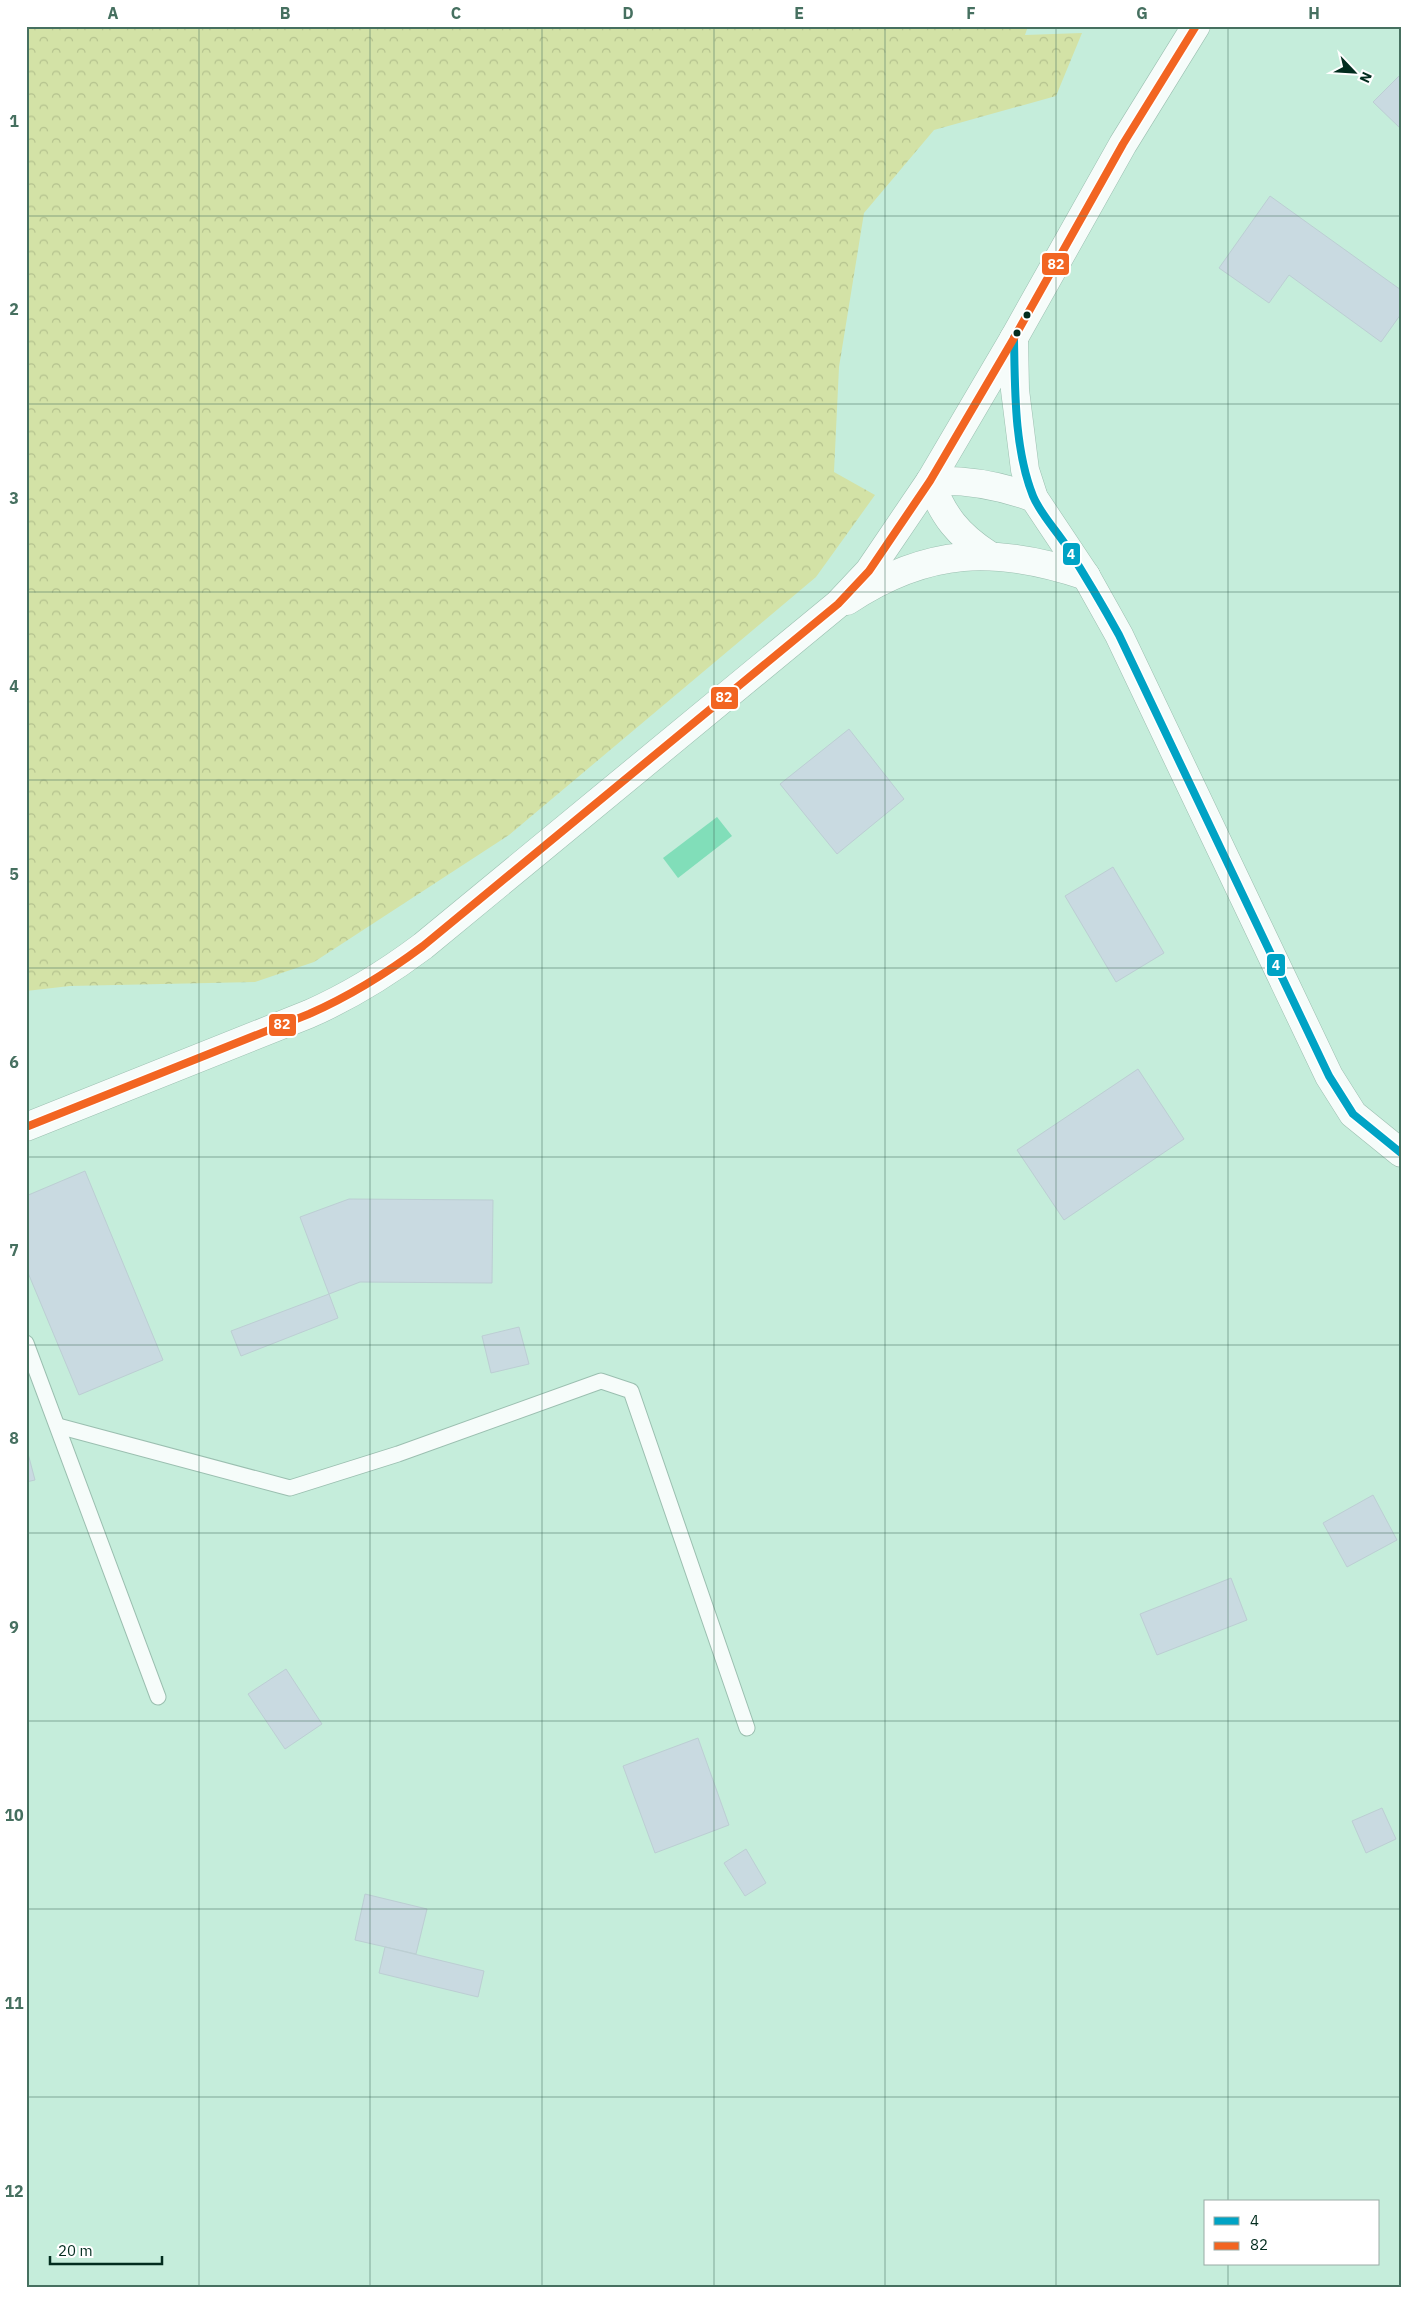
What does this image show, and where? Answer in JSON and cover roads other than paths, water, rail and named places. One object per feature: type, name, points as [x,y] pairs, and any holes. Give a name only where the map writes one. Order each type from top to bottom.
[{"type":"main road","points":[[827,614],[869,571],[930,482],[1014,338],[1123,144],[1196,26]]},
{"type":"main road","points":[[1014,338],[1015,390],[1020,441],[1025,470],[1034,498],[1086,576],[1119,635],[1329,1076],[1353,1114],[1401,1152]]},
{"type":"main road","points":[[930,482],[954,480],[981,482],[1034,498]]},
{"type":"main road","points":[[930,482],[952,525],[989,555]]},
{"type":"main road","points":[[26,1127],[308,1014],[342,999],[385,974],[433,938],[827,614],[875,582],[909,568],[949,559],[989,555],[1032,560],[1086,576]]},
{"type":"lane","points":[[26,1343],[158,1697]]},
{"type":"lane","points":[[58,1426],[290,1488],[398,1454],[601,1381],[631,1391],[747,1728]]}]
